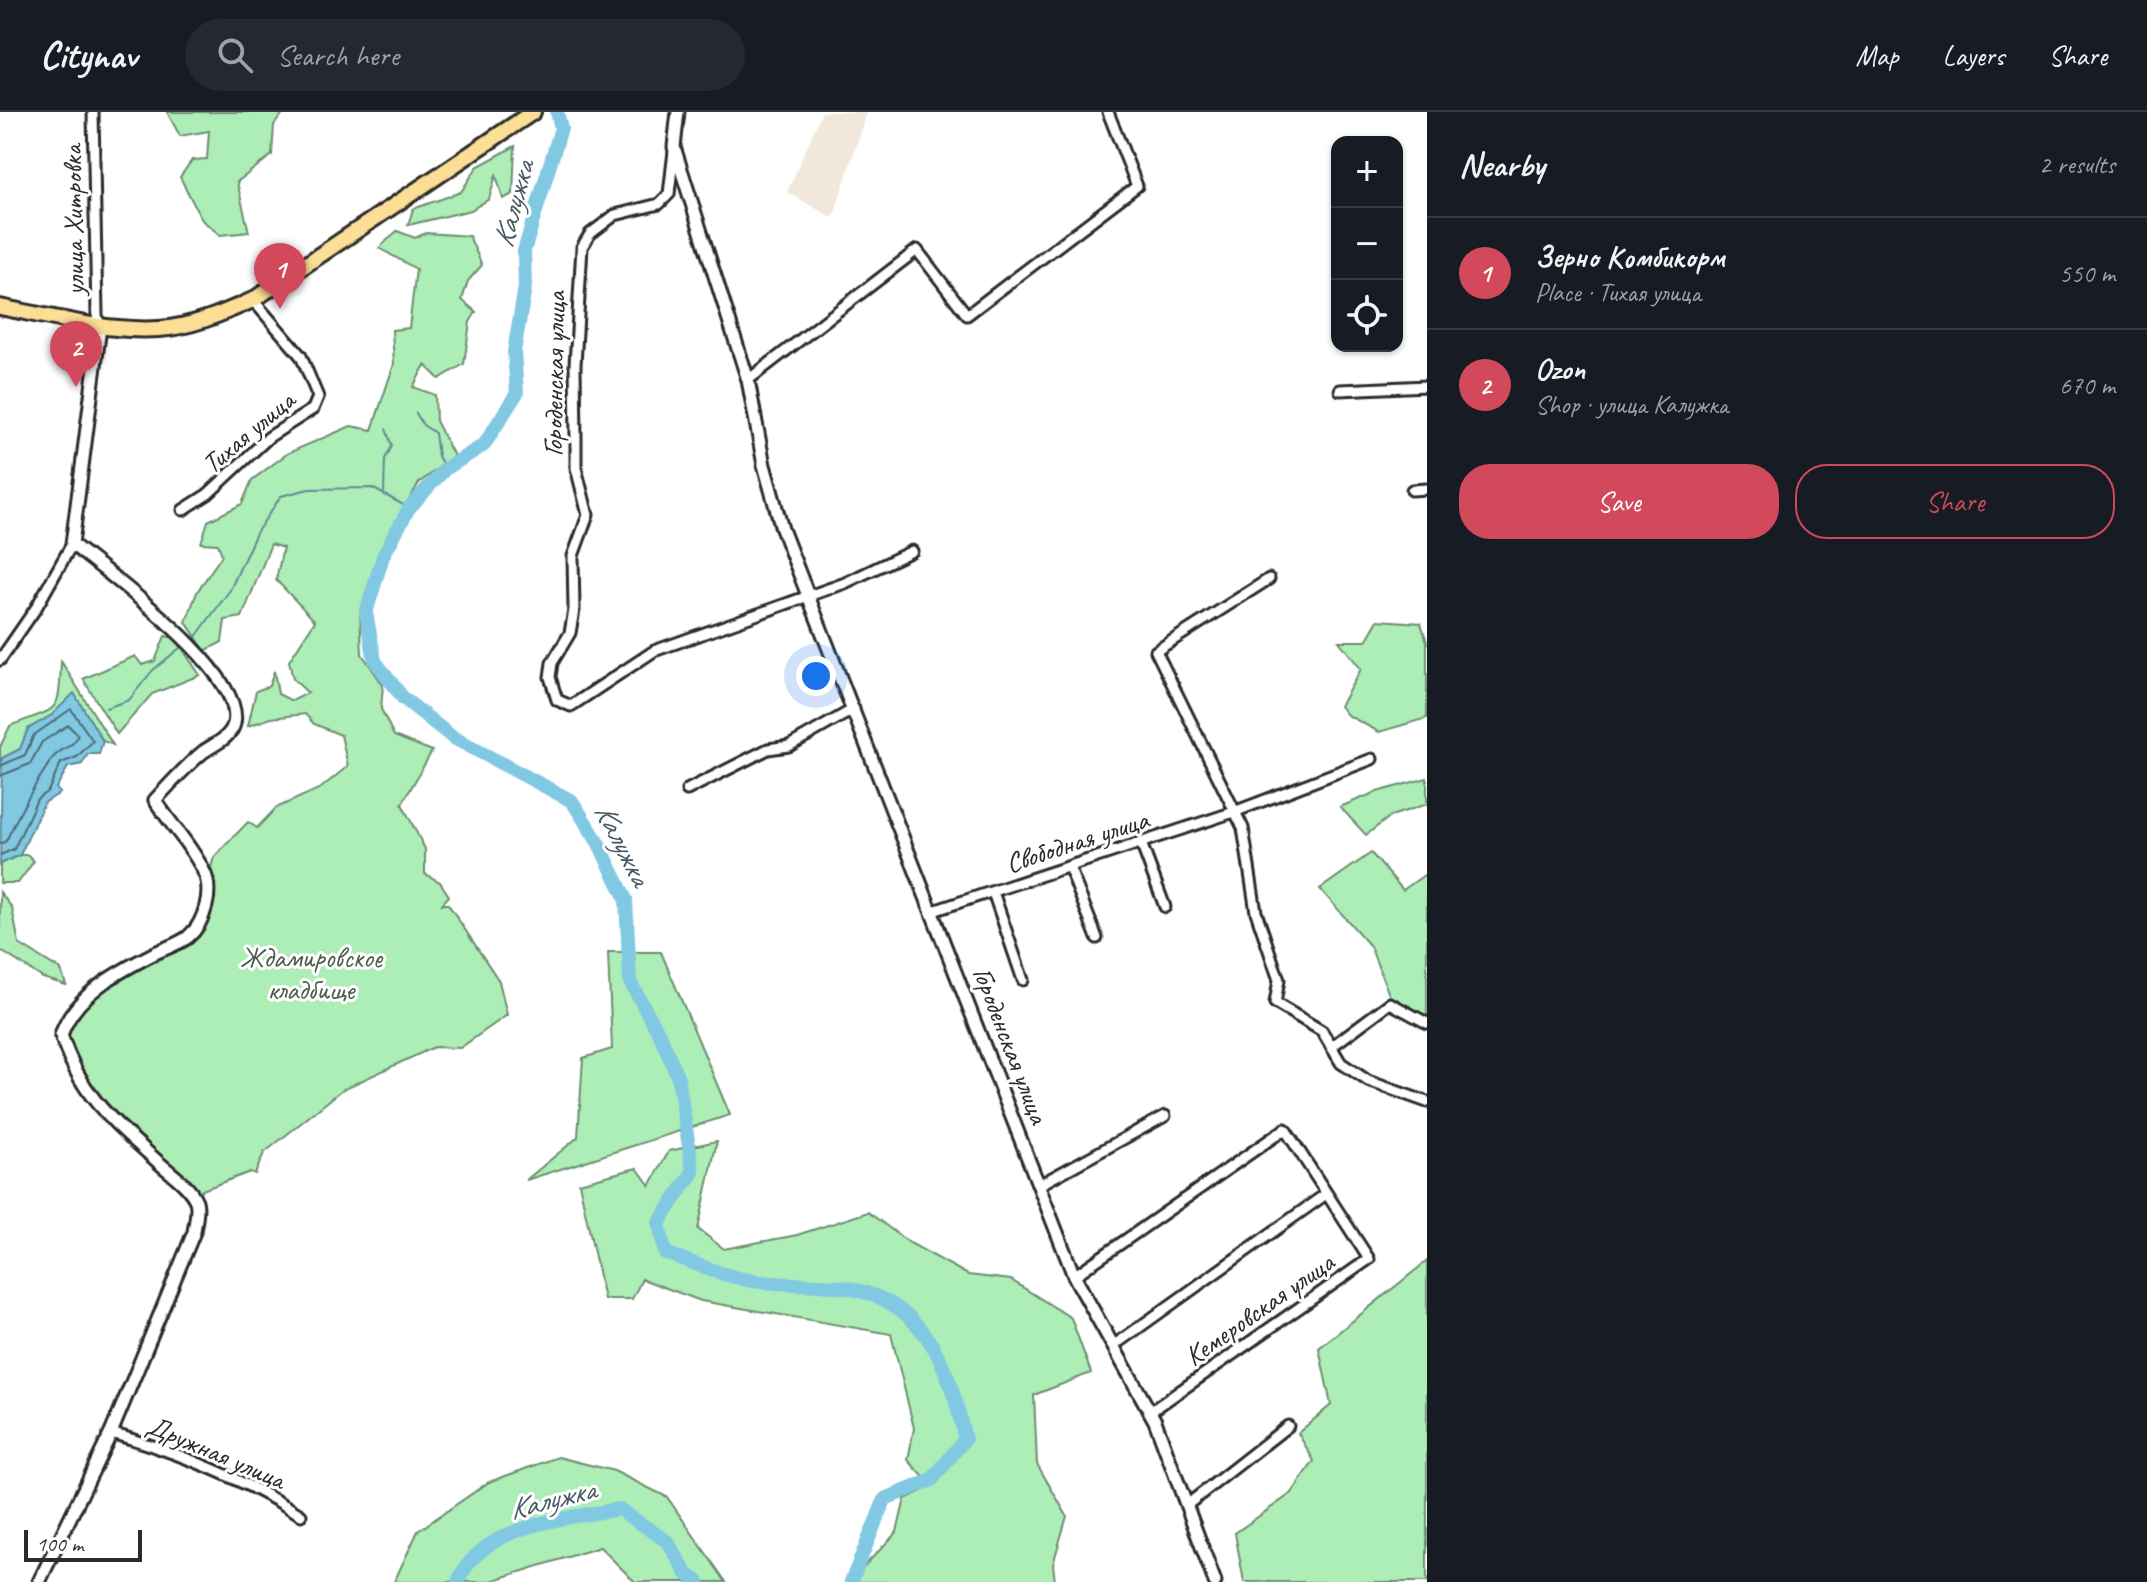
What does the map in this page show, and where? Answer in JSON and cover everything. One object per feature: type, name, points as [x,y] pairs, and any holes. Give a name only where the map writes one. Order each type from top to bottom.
[{"type":"main road","points":[[0,307],[100,327],[160,329],[210,319],[253,300],[529,115]]},
{"type":"street","name":"улица Хитровка","points":[[93,112],[97,315],[100,327]]},
{"type":"street","name":"Городенская улица","points":[[678,112],[669,194],[659,204],[615,215],[590,234],[582,247],[575,365],[576,468],[588,515],[573,556],[574,610],[570,633],[552,663],[553,693],[562,704],[571,706],[654,651],[845,583],[912,551]]},
{"type":"street","points":[[748,380],[917,250],[967,315],[1137,186],[1108,112]]},
{"type":"street","name":"Городенская улица","points":[[674,147],[748,380],[764,465],[782,529],[1074,1276],[1150,1412],[1215,1582]]},
{"type":"street","name":"Тихая улица","points":[[183,510],[208,494],[269,437],[313,409],[318,397],[301,356],[253,300]]},
{"type":"street","points":[[0,660],[36,608],[72,544],[100,327]]},
{"type":"street","points":[[1340,390],[1427,386]]},
{"type":"street","points":[[1412,490],[1427,489]]},
{"type":"street","points":[[39,1582],[111,1433],[194,1232],[197,1203],[186,1187],[103,1112],[81,1085],[70,1064],[61,1035],[67,1018],[118,972],[188,937],[202,918],[208,884],[203,870],[155,800],[203,752],[222,741],[231,731],[235,712],[224,690],[177,628],[72,544]]},
{"type":"street","points":[[1269,579],[1156,651],[1243,828],[1256,912],[1279,980],[1275,1003],[1322,1031],[1341,1063],[1368,1081],[1427,1102]]},
{"type":"street","points":[[687,790],[768,749],[789,746],[854,709]]},
{"type":"street","name":"Свободная улица","points":[[933,911],[1234,812],[1372,759]]},
{"type":"street","points":[[1141,843],[1165,907]]},
{"type":"street","points":[[1069,867],[1097,938]]},
{"type":"street","points":[[993,892],[1023,980]]},
{"type":"street","points":[[1331,1047],[1390,1003],[1427,1023]]},
{"type":"street","points":[[1039,1185],[1165,1116]]},
{"type":"street","name":"Кемеровская улица","points":[[1074,1276],[1285,1129],[1369,1259],[1150,1412]]},
{"type":"street","name":"Кемеровская улица","points":[[1113,1346],[1326,1194]]},
{"type":"street","points":[[1187,1505],[1288,1426]]},
{"type":"street","name":"Дружная улица","points":[[111,1433],[156,1446],[264,1492],[301,1515]]},
{"type":"shaded area","points":[[822,112],[867,112],[833,218],[787,192]]},
{"type":"green space","points":[[167,112],[284,112],[274,125],[272,155],[237,182],[249,232],[220,235],[202,220],[180,177],[192,160],[207,159],[209,131],[180,136]]},
{"type":"green space","points":[[515,146],[513,194],[503,199],[496,175],[489,199],[471,210],[408,225],[413,209],[461,192],[477,167]]},
{"type":"green space","name":"Ждамировское кладбище","points":[[397,231],[415,238],[426,233],[469,236],[482,265],[468,281],[462,300],[476,312],[470,322],[464,364],[439,379],[425,365],[413,387],[435,395],[436,421],[454,456],[419,483],[387,536],[360,612],[362,654],[383,685],[381,709],[394,736],[432,751],[402,804],[425,849],[425,874],[440,882],[449,896],[442,904],[448,904],[499,981],[507,1015],[460,1048],[434,1047],[343,1089],[264,1153],[255,1174],[250,1172],[197,1192],[133,1134],[87,1082],[73,1055],[69,1031],[78,1010],[103,988],[192,937],[214,857],[248,822],[257,828],[276,808],[321,788],[348,766],[341,735],[314,724],[305,714],[271,718],[248,726],[256,691],[269,686],[274,671],[278,694],[292,701],[308,693],[293,679],[289,661],[315,621],[276,580],[283,548],[271,544],[242,617],[225,620],[222,642],[205,651],[186,622],[197,592],[222,555],[218,544],[201,543],[208,521],[242,504],[252,480],[288,453],[351,426],[372,430],[394,364],[392,330],[409,328],[416,269],[379,248]]},
{"type":"green space","points":[[1378,620],[1421,623],[1427,642],[1427,718],[1379,732],[1347,715],[1340,706],[1361,669],[1339,641],[1366,641]]},
{"type":"green space","points":[[165,636],[175,638],[200,675],[152,694],[117,734],[83,679],[135,656],[142,665],[155,661]]},
{"type":"green space","points":[[61,661],[113,745],[103,741],[74,694],[52,715],[28,729],[20,749],[2,758],[0,763],[0,747],[10,726],[47,711],[57,701]]},
{"type":"green space","points":[[1427,778],[1427,804],[1391,816],[1366,835],[1340,807],[1377,792]]},
{"type":"green space","points":[[1371,853],[1403,890],[1427,873],[1427,1020],[1390,997],[1370,946],[1320,889]]},
{"type":"green space","points":[[20,855],[28,855],[34,861],[18,883],[0,883],[0,864]]},
{"type":"green space","points":[[0,892],[12,908],[19,944],[61,970],[66,985],[43,978],[0,950]]},
{"type":"green space","points":[[608,952],[661,952],[730,1115],[526,1180],[578,1137],[583,1058],[612,1049]]},
{"type":"green space","points":[[717,1141],[698,1229],[724,1249],[797,1235],[868,1212],[908,1242],[968,1275],[1011,1280],[1071,1318],[1091,1373],[1034,1395],[1037,1464],[1067,1516],[1053,1564],[1055,1582],[849,1582],[897,1532],[905,1499],[932,1486],[908,1460],[914,1428],[891,1334],[701,1301],[642,1279],[632,1299],[604,1299],[579,1183],[637,1168],[650,1186],[669,1151]]},
{"type":"green space","points":[[1427,1261],[1427,1582],[1244,1582],[1235,1533],[1292,1493],[1314,1461],[1298,1433],[1331,1405],[1319,1348]]},
{"type":"green space","points":[[558,1457],[614,1471],[667,1497],[726,1582],[635,1582],[600,1547],[488,1582],[394,1582],[418,1531],[489,1482]]},
{"type":"water","points":[[74,693],[103,741],[99,754],[88,754],[82,764],[68,767],[56,788],[60,793],[44,803],[20,855],[0,864],[2,758],[20,749],[28,729],[52,715]]},
{"type":"waterway","name":"Калужка","points":[[557,112],[561,128],[524,251],[525,287],[514,352],[517,393],[484,445],[445,469],[409,508],[383,556],[366,613],[375,661],[403,698],[452,737],[572,801],[598,842],[626,899],[630,982],[661,1037],[678,1078],[693,1172],[659,1223],[665,1253],[747,1280],[830,1286],[857,1290],[882,1299],[903,1312],[920,1328],[944,1368],[965,1439],[932,1480],[885,1499],[851,1582]]},
{"type":"waterway","points":[[416,413],[423,425],[435,433],[438,456],[445,469]]},
{"type":"waterway","points":[[384,493],[385,459],[392,446],[386,429]]},
{"type":"waterway","points":[[195,638],[230,590],[256,533],[281,496],[309,489],[372,488],[409,508]]},
{"type":"waterway","points":[[106,708],[129,700],[152,671],[181,647]]},
{"type":"waterway","name":"Калужка","points":[[458,1582],[469,1563],[485,1548],[505,1536],[550,1521],[619,1509],[668,1542],[687,1574],[698,1582]]},
{"type":"place","name":"Зерно Комбикорм","points":[[280,309]]},
{"type":"place","name":"Ozon","points":[[76,387]]}]
